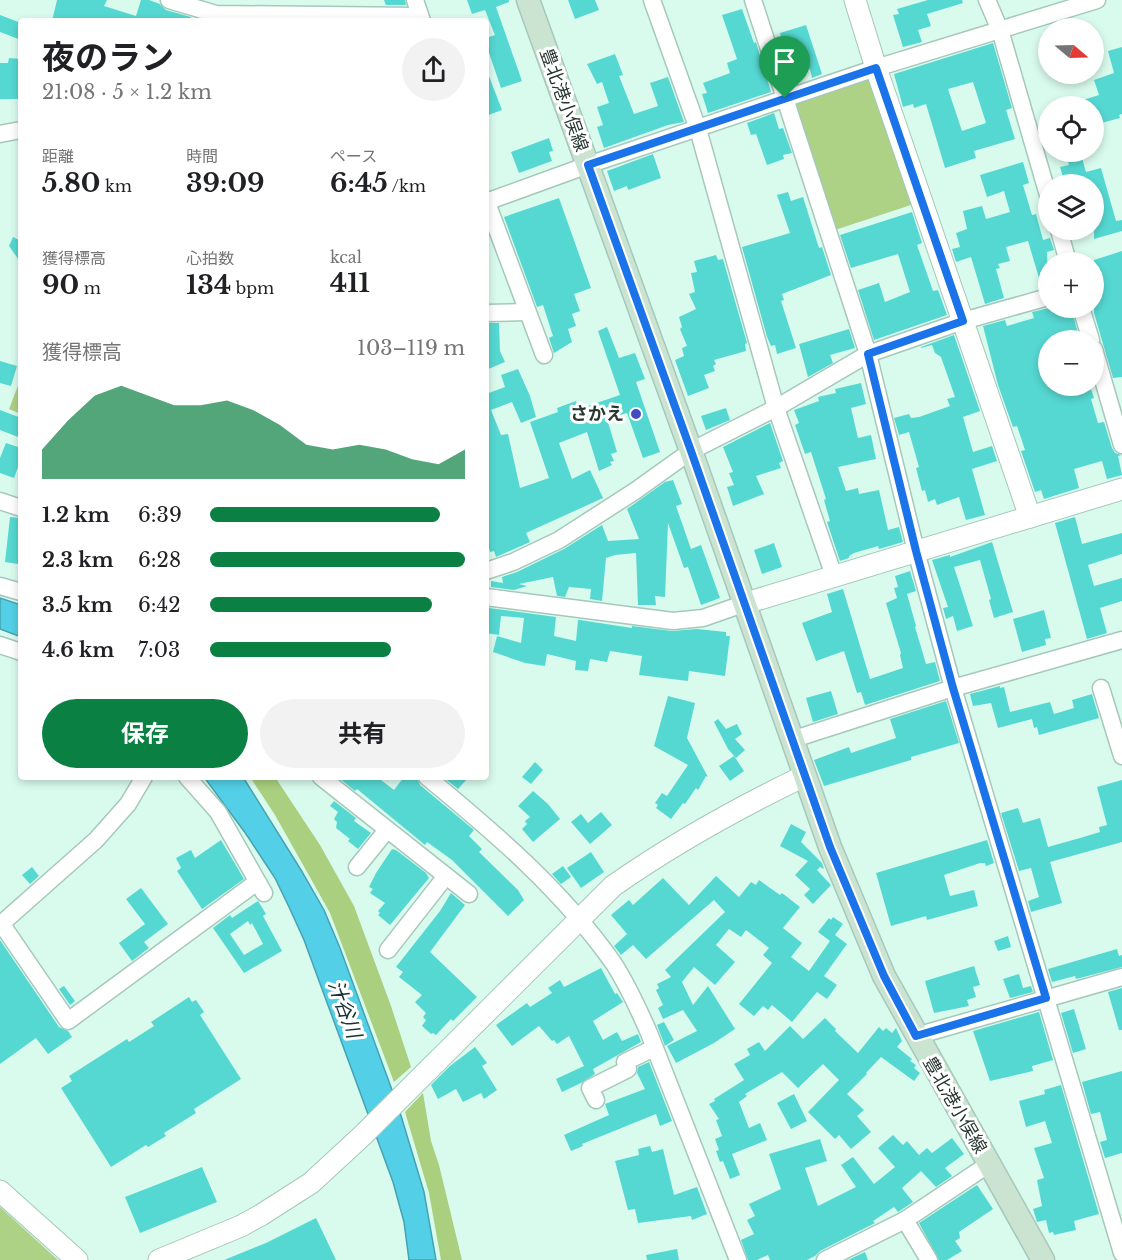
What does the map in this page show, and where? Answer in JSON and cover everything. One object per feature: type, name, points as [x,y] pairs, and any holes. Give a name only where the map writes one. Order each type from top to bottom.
[{"type":"main road","name":"豊北港小俣線","points":[[528,0],[691,451],[830,847],[884,976],[1043,1260]]},
{"type":"street","points":[[169,0],[212,17],[419,12]]},
{"type":"street","points":[[212,17],[228,0]]},
{"type":"street","points":[[652,0],[698,129],[776,408],[834,576]]},
{"type":"street","points":[[753,0],[868,354],[916,551],[953,688],[1122,1253]]},
{"type":"street","points":[[855,0],[876,68],[1030,517]]},
{"type":"street","points":[[987,0],[1000,30],[1042,174]]},
{"type":"street","points":[[489,201],[785,98],[1092,1]]},
{"type":"street","points":[[0,134],[18,131]]},
{"type":"street","points":[[489,210],[544,355]]},
{"type":"street","points":[[489,570],[513,562],[559,540],[635,491],[691,451],[776,408],[868,354],[963,321],[1038,300]]},
{"type":"street","points":[[489,314],[528,312]]},
{"type":"street","points":[[1104,383],[1122,445]]},
{"type":"street","points":[[489,597],[673,621],[703,618],[1122,489]]},
{"type":"street","points":[[0,501],[18,507]]},
{"type":"street","points":[[0,586],[18,591]]},
{"type":"street","points":[[791,740],[953,688],[1122,640]]},
{"type":"street","points":[[0,645],[18,651]]},
{"type":"street","points":[[1101,688],[1122,756]]},
{"type":"street","points":[[159,1260],[214,1238],[261,1215],[310,1183],[363,1135],[613,886],[652,859],[804,776]]},
{"type":"street","points":[[142,780],[128,804],[96,840],[1,924],[68,1021],[260,887],[218,812],[190,780]]},
{"type":"street","points":[[325,780],[469,894]]},
{"type":"street","points":[[431,780],[504,841],[578,919],[614,965],[636,1004],[686,1124],[738,1260]]},
{"type":"street","points":[[357,867],[387,830]]},
{"type":"street","points":[[388,950],[446,876]]},
{"type":"street","points":[[916,1036],[1122,976]]},
{"type":"street","points":[[596,1100],[590,1088],[628,1069],[625,1062],[654,1048]]},
{"type":"street","points":[[825,1260],[905,1220],[989,1164]]},
{"type":"street","points":[[0,1191],[77,1260]]},
{"type":"street","points":[[905,1220],[929,1260]]},
{"type":"green space","points":[[867,79],[873,81],[914,204],[835,230],[795,109],[798,103]]},
{"type":"green space","points":[[18,386],[18,413],[9,409]]},
{"type":"green space","points":[[252,780],[277,780],[320,845],[354,906],[411,1067],[394,1082],[330,913],[275,815]]},
{"type":"green space","points":[[423,1093],[431,1141],[462,1260],[441,1260],[429,1193],[405,1112]]},
{"type":"green space","points":[[0,1207],[58,1260],[0,1260]]},
{"type":"water","points":[[0,598],[18,604],[18,636],[0,629]]},
{"type":"water","name":"汁谷川","points":[[206,780],[245,780],[324,910],[399,1109],[424,1192],[436,1260],[409,1260],[404,1222],[393,1182],[304,940],[275,878]]},
{"type":"building","points":[[57,0],[107,0],[104,6],[136,16],[141,0],[149,0],[160,4],[166,10],[191,17],[191,18],[53,18]]},
{"type":"building","points":[[384,0],[405,0],[406,5],[386,5]]},
{"type":"building","points":[[467,0],[509,0],[496,7],[522,81],[501,88],[489,53],[489,37],[495,35],[489,18],[485,10],[472,14]]},
{"type":"building","points":[[568,0],[595,0],[599,10],[575,19]]},
{"type":"building","points":[[928,0],[962,0],[963,3],[927,14],[931,26],[918,30],[922,42],[903,47],[893,15],[899,14],[897,9]]},
{"type":"building","points":[[742,9],[754,43],[756,42],[771,92],[708,113],[702,94],[707,93],[703,83],[730,73],[727,63],[737,59],[722,15]]},
{"type":"building","points":[[0,15],[18,22],[18,39],[0,32]]},
{"type":"building","points":[[806,25],[822,74],[812,78],[810,69],[797,73],[791,52],[786,54],[780,33]]},
{"type":"building","points":[[993,43],[1012,108],[1006,110],[1015,139],[974,151],[976,158],[945,168],[926,104],[914,108],[913,104],[903,107],[894,74]],"holes":[[[973,82],[986,123],[962,131],[948,89]]]},
{"type":"building","points":[[1122,47],[1122,114],[1119,115],[1120,118],[1104,122],[1104,96],[1096,96],[1099,95],[1095,84],[1104,84],[1104,76],[1114,73],[1108,51]]},
{"type":"building","points":[[615,54],[623,75],[619,76],[634,114],[658,106],[650,83],[668,77],[684,122],[668,125],[604,148],[597,127],[603,125],[597,107],[609,103],[602,82],[597,84],[587,64]]},
{"type":"building","points":[[9,58],[18,59],[18,99],[0,99],[0,63],[8,63]]},
{"type":"building","points":[[489,76],[502,110],[489,115]]},
{"type":"building","points":[[774,113],[779,129],[783,128],[792,153],[783,155],[784,159],[767,165],[756,134],[751,135],[747,123]]},
{"type":"building","points":[[549,138],[553,151],[549,152],[552,161],[519,173],[511,152]]},
{"type":"building","points":[[653,154],[661,178],[628,190],[627,186],[614,191],[607,171]]},
{"type":"building","points":[[1023,162],[1029,183],[1023,185],[1032,215],[1036,214],[1038,240],[1051,240],[1054,250],[1038,252],[1038,275],[1028,241],[1006,247],[1010,261],[998,264],[1000,268],[996,269],[1004,298],[985,304],[971,257],[956,262],[952,249],[960,247],[956,233],[967,229],[963,211],[982,206],[986,219],[1010,212],[1004,191],[987,197],[980,175]]},
{"type":"building","points":[[1068,162],[1083,162],[1086,172],[1101,168],[1103,174],[1062,174],[1060,167],[1069,165]]},
{"type":"building","points":[[1104,179],[1116,221],[1122,220],[1122,231],[1104,236]]},
{"type":"building","points":[[788,192],[791,201],[803,197],[819,248],[822,247],[831,275],[782,294],[784,300],[781,301],[796,348],[777,354],[775,345],[771,346],[767,337],[742,247],[790,233],[777,195]]},
{"type":"building","points":[[559,198],[591,288],[574,294],[580,311],[572,314],[576,326],[568,329],[572,342],[554,353],[549,338],[553,336],[543,305],[537,307],[504,217]]},
{"type":"building","points":[[912,212],[922,243],[917,245],[933,291],[938,290],[947,315],[874,340],[858,290],[879,283],[885,302],[910,292],[898,254],[851,268],[840,235]]},
{"type":"building","points":[[13,237],[18,240],[18,259],[9,246]]},
{"type":"building","points":[[1122,251],[1122,377],[1113,378],[1104,347],[1104,330],[1099,330],[1095,318],[1104,318],[1104,257]]},
{"type":"building","points":[[716,255],[718,260],[723,259],[747,343],[745,344],[746,351],[714,360],[715,371],[704,375],[709,388],[688,396],[675,360],[684,356],[682,348],[687,346],[680,329],[682,327],[679,317],[696,309],[689,294],[695,292],[691,273],[697,272],[694,261]]},
{"type":"building","points":[[1038,311],[1038,318],[1074,318],[1077,330],[1038,330],[1038,396],[1093,396],[1091,399],[1098,423],[1104,422],[1112,448],[1115,453],[1122,455],[1118,456],[1122,475],[1107,479],[1102,461],[1074,469],[1079,488],[1044,499],[1041,490],[1035,492],[1021,451],[1025,450],[1017,426],[1013,427],[998,385],[983,326],[1005,320],[1007,326],[1034,318],[1032,312]]},
{"type":"building","points":[[489,323],[499,323],[500,351],[505,362],[489,369]]},
{"type":"building","points":[[607,327],[619,358],[635,353],[645,379],[636,382],[660,452],[643,458],[627,413],[607,419],[617,452],[611,454],[614,461],[610,462],[612,465],[599,471],[587,432],[559,443],[572,479],[590,470],[603,498],[526,533],[530,542],[496,557],[494,551],[490,552],[489,549],[489,393],[505,387],[501,375],[518,369],[536,417],[521,423],[512,402],[491,410],[501,435],[508,434],[520,488],[549,478],[530,422],[558,412],[557,408],[576,401],[579,409],[620,395],[598,331]]},
{"type":"building","points":[[849,329],[855,348],[830,355],[833,363],[808,377],[799,344]]},
{"type":"building","points":[[954,335],[980,411],[963,417],[973,452],[992,446],[997,461],[972,469],[985,515],[966,520],[959,497],[937,505],[935,499],[928,502],[925,490],[922,491],[916,468],[919,467],[909,432],[899,435],[894,418],[909,414],[911,418],[919,417],[950,406],[947,399],[955,397],[941,357],[935,353],[932,345],[921,347]]},
{"type":"building","points":[[0,361],[17,366],[11,386],[0,383]]},
{"type":"building","points":[[861,383],[866,404],[851,408],[858,438],[871,435],[876,459],[838,467],[846,491],[858,488],[859,494],[879,490],[888,530],[899,527],[903,542],[854,553],[849,558],[840,561],[827,522],[830,521],[824,500],[826,499],[811,452],[805,454],[795,425],[799,423],[794,410],[819,401],[818,397],[836,393],[835,389]]},
{"type":"building","points":[[726,408],[730,420],[706,430],[701,416]]},
{"type":"building","points":[[0,410],[18,417],[18,437],[0,430]]},
{"type":"building","points":[[770,423],[783,461],[779,463],[781,468],[756,476],[764,494],[733,506],[727,487],[734,485],[729,473],[733,472],[723,447]]},
{"type":"building","points":[[6,443],[18,447],[18,467],[14,478],[0,473],[0,458]]},
{"type":"building","points":[[673,480],[682,504],[676,506],[691,549],[701,545],[720,598],[701,605],[688,567],[684,568],[668,523],[665,597],[655,596],[656,605],[638,605],[636,553],[606,558],[602,601],[590,599],[591,589],[569,587],[565,597],[557,596],[553,577],[519,584],[527,586],[514,590],[491,587],[491,581],[503,583],[502,577],[564,549],[602,525],[608,541],[639,539],[627,509],[665,482]]},
{"type":"building","points":[[10,517],[18,518],[18,564],[5,562]]},
{"type":"building","points":[[1075,517],[1082,544],[1122,533],[1122,554],[1088,565],[1094,586],[1122,578],[1122,601],[1100,608],[1107,633],[1087,639],[1055,523]]},
{"type":"building","points":[[992,542],[1013,612],[994,618],[980,560],[954,567],[973,626],[957,631],[953,616],[946,619],[943,608],[948,607],[932,560],[950,555],[950,557]]},
{"type":"building","points":[[774,543],[782,567],[762,574],[754,550]]},
{"type":"building","points":[[910,571],[916,591],[907,594],[915,627],[926,664],[935,662],[940,681],[865,705],[861,692],[857,693],[844,651],[816,661],[802,623],[832,612],[827,594],[843,589],[870,679],[903,668],[901,653],[886,603],[897,598],[894,588],[898,587],[895,576]]},
{"type":"building","points":[[489,608],[556,617],[554,636],[576,641],[578,620],[632,628],[632,626],[672,631],[697,629],[726,632],[726,636],[730,636],[725,676],[689,671],[688,681],[639,675],[642,656],[610,651],[607,662],[590,659],[588,671],[575,670],[576,661],[547,654],[545,666],[525,663],[493,652],[497,636],[521,643],[524,618],[501,616],[499,635],[489,633]]},
{"type":"building","points":[[1044,610],[1051,638],[1045,639],[1046,645],[1022,652],[1013,619]]},
{"type":"building","points":[[1000,686],[1000,688],[1004,687],[1010,712],[1050,702],[1054,714],[1074,708],[1072,700],[1092,694],[1099,718],[1039,735],[1032,719],[998,728],[991,703],[973,706],[970,694]]},
{"type":"building","points":[[831,691],[838,714],[813,722],[806,698]]},
{"type":"building","points":[[668,696],[695,703],[687,738],[708,777],[706,776],[698,790],[696,788],[671,819],[656,808],[658,805],[655,803],[662,793],[667,796],[688,765],[654,746]]},
{"type":"building","points":[[946,701],[959,743],[824,786],[814,760],[849,747],[851,753],[896,738],[890,719]]},
{"type":"building","points":[[718,719],[726,729],[737,724],[742,734],[735,739],[745,750],[736,758],[728,749],[714,722]]},
{"type":"building","points":[[734,756],[744,771],[730,781],[719,766]]},
{"type":"building","points":[[535,762],[543,770],[531,784],[522,777]]},
{"type":"building","points":[[342,780],[381,780],[394,790],[402,780],[418,780],[420,785],[474,830],[469,836],[482,849],[479,852],[518,890],[524,900],[508,916],[452,860],[427,842],[425,845],[357,789],[355,791]]},
{"type":"building","points":[[447,780],[466,780],[458,789]]},
{"type":"building","points":[[1122,780],[1122,842],[1050,862],[1062,903],[1031,912],[1028,901],[1039,897],[1031,868],[1019,871],[1001,813],[1018,808],[1023,823],[1040,818],[1048,847],[1100,832],[1099,827],[1107,825],[1097,787]]},
{"type":"building","points":[[533,791],[560,819],[533,842],[522,829],[527,824],[525,821],[530,817],[518,806]]},
{"type":"building","points":[[334,801],[356,818],[354,821],[371,833],[358,849],[336,828],[337,822],[334,819],[338,812],[330,806]]},
{"type":"building","points":[[601,812],[612,825],[590,844],[571,822],[581,814],[588,823]]},
{"type":"building","points":[[791,824],[806,832],[801,842],[822,863],[824,869],[820,867],[817,870],[831,885],[813,904],[804,895],[810,889],[795,875],[808,861],[780,846]]},
{"type":"building","points":[[221,840],[244,879],[202,909],[177,871],[181,868],[176,858],[191,850],[195,858]]},
{"type":"building","points":[[987,840],[994,863],[986,866],[985,863],[980,863],[944,875],[950,896],[974,890],[978,906],[927,920],[926,916],[891,926],[876,873]]},
{"type":"building","points":[[392,849],[426,873],[429,878],[390,925],[378,915],[380,913],[378,911],[385,903],[370,893],[373,889],[369,887]]},
{"type":"building","points":[[591,852],[604,872],[581,888],[567,868]]},
{"type":"building","points":[[563,866],[571,877],[561,884],[552,874]]},
{"type":"building","points":[[32,867],[39,876],[30,884],[22,875]]},
{"type":"building","points":[[716,876],[739,897],[751,882],[756,885],[759,880],[800,907],[783,928],[802,943],[791,957],[809,971],[830,941],[818,932],[829,918],[831,920],[833,917],[843,924],[835,935],[847,944],[824,976],[837,985],[827,999],[817,992],[792,1022],[772,1005],[768,1010],[763,1006],[754,1016],[739,1004],[772,963],[763,955],[769,948],[746,930],[741,937],[729,929],[716,945],[735,962],[715,985],[694,967],[682,982],[693,1005],[708,986],[735,1029],[676,1063],[667,1046],[697,1031],[683,1010],[663,1019],[658,1008],[663,1005],[656,990],[659,988],[657,984],[671,977],[665,970],[725,912],[714,900],[646,959],[633,945],[621,955],[614,946],[627,934],[611,915],[629,900],[633,905],[663,878],[689,905]]},
{"type":"building","points":[[141,888],[168,924],[144,942],[149,948],[132,961],[119,943],[145,924],[126,899]]},
{"type":"building","points":[[451,893],[465,905],[430,952],[477,997],[436,1035],[431,1034],[422,1026],[426,1020],[423,1017],[426,1013],[415,1002],[422,995],[399,977],[403,972],[396,967],[440,911]]},
{"type":"building","points":[[258,901],[266,914],[263,916],[282,951],[244,973],[213,928],[230,915],[232,918]],"holes":[[[248,921],[250,925],[252,923],[263,944],[244,955],[230,934]]]},
{"type":"building","points":[[1008,936],[1011,947],[998,951],[994,941]]},
{"type":"building","points":[[0,940],[59,1027],[68,1031],[72,1037],[48,1054],[36,1038],[0,1064]]},
{"type":"building","points":[[1117,949],[1119,956],[1122,955],[1122,967],[1076,979],[1075,976],[1052,982],[1048,969]]},
{"type":"building","points":[[974,966],[980,985],[973,987],[976,997],[967,1000],[969,1006],[934,1013],[925,981]]},
{"type":"building","points":[[601,968],[615,994],[617,993],[623,1002],[593,1021],[603,1040],[617,1032],[622,1041],[638,1034],[641,1042],[593,1069],[595,1074],[562,1092],[556,1079],[584,1066],[569,1036],[557,1044],[539,1026],[512,1046],[496,1025],[527,1003],[530,1007],[552,993],[548,988],[560,980],[564,987]]},
{"type":"building","points":[[1019,974],[1023,988],[1031,986],[1033,992],[1010,998],[1003,979]]},
{"type":"building","points":[[64,986],[75,1001],[70,1005],[59,989]]},
{"type":"building","points":[[1122,988],[1122,1030],[1119,1030],[1108,992]]},
{"type":"building","points":[[189,997],[192,1002],[196,1000],[204,1012],[200,1015],[241,1079],[194,1109],[196,1113],[164,1133],[166,1136],[148,1147],[146,1145],[111,1167],[61,1088],[72,1081],[69,1076],[127,1039],[129,1042],[154,1026],[151,1022]]},
{"type":"building","points":[[1074,1009],[1086,1049],[1073,1053],[1061,1013]]},
{"type":"building","points":[[1039,1012],[1053,1060],[1032,1066],[1033,1071],[990,1081],[973,1031]]},
{"type":"building","points":[[825,1018],[858,1053],[879,1027],[883,1031],[886,1028],[892,1033],[896,1028],[902,1041],[897,1047],[912,1059],[910,1061],[916,1065],[914,1068],[920,1073],[914,1081],[881,1057],[866,1073],[847,1094],[864,1110],[857,1116],[871,1132],[851,1149],[839,1135],[835,1139],[808,1112],[839,1080],[823,1064],[798,1088],[782,1072],[745,1094],[747,1096],[739,1102],[749,1128],[760,1123],[767,1140],[732,1154],[740,1175],[730,1179],[716,1151],[719,1150],[715,1139],[722,1136],[716,1120],[719,1119],[709,1104],[744,1080],[734,1064],[750,1055],[747,1049],[759,1042],[765,1051],[790,1026],[803,1039]]},
{"type":"building","points":[[664,1022],[674,1040],[665,1046],[657,1025]]},
{"type":"building","points":[[475,1047],[487,1063],[482,1066],[497,1090],[484,1099],[481,1093],[463,1102],[456,1089],[438,1099],[431,1085],[450,1066]]},
{"type":"building","points":[[649,1062],[672,1121],[660,1126],[656,1114],[582,1144],[583,1146],[571,1151],[564,1135],[609,1115],[605,1104],[645,1089],[637,1073],[638,1067]]},
{"type":"building","points":[[1122,1071],[1122,1153],[1105,1158],[1100,1142],[1107,1140],[1100,1112],[1091,1114],[1082,1082]]},
{"type":"building","points":[[1061,1085],[1099,1214],[1074,1221],[1076,1230],[1054,1235],[1053,1232],[1049,1233],[1046,1220],[1037,1222],[1033,1209],[1042,1206],[1037,1180],[1044,1178],[1034,1148],[1052,1143],[1045,1121],[1026,1127],[1019,1101],[1045,1094],[1044,1090]]},
{"type":"building","points":[[794,1094],[807,1121],[791,1129],[777,1103]]},
{"type":"building","points":[[893,1135],[903,1145],[907,1141],[919,1155],[927,1148],[932,1153],[952,1138],[964,1154],[945,1168],[952,1176],[936,1187],[921,1171],[902,1188],[913,1202],[898,1212],[894,1207],[873,1221],[875,1223],[807,1260],[770,1260],[768,1255],[757,1260],[748,1260],[741,1240],[754,1234],[747,1220],[755,1216],[749,1204],[781,1189],[769,1154],[820,1139],[827,1161],[805,1168],[818,1206],[856,1187],[841,1165],[853,1157],[874,1184],[895,1167],[878,1148]]},
{"type":"building","points":[[650,1146],[652,1152],[663,1149],[674,1195],[697,1187],[707,1214],[692,1220],[691,1216],[638,1223],[635,1209],[628,1210],[615,1161],[639,1155],[638,1149]]},
{"type":"building","points":[[202,1167],[217,1202],[140,1233],[125,1197]]},
{"type":"building","points":[[977,1185],[993,1209],[959,1232],[960,1238],[955,1241],[962,1251],[947,1260],[939,1260],[919,1223]]},
{"type":"building","points":[[316,1218],[336,1260],[224,1260],[266,1243]]},
{"type":"building","points":[[677,1249],[679,1260],[647,1260],[646,1255]]},
{"type":"building","points":[[865,1252],[868,1260],[848,1260]]},
{"type":"place","name":"さかえ","points":[[636,414]]},
{"type":"route","points":[[876,68],[963,321],[868,354],[916,551],[953,688],[1046,998],[916,1036],[884,976],[830,847],[588,165],[785,98],[876,68]]}]
